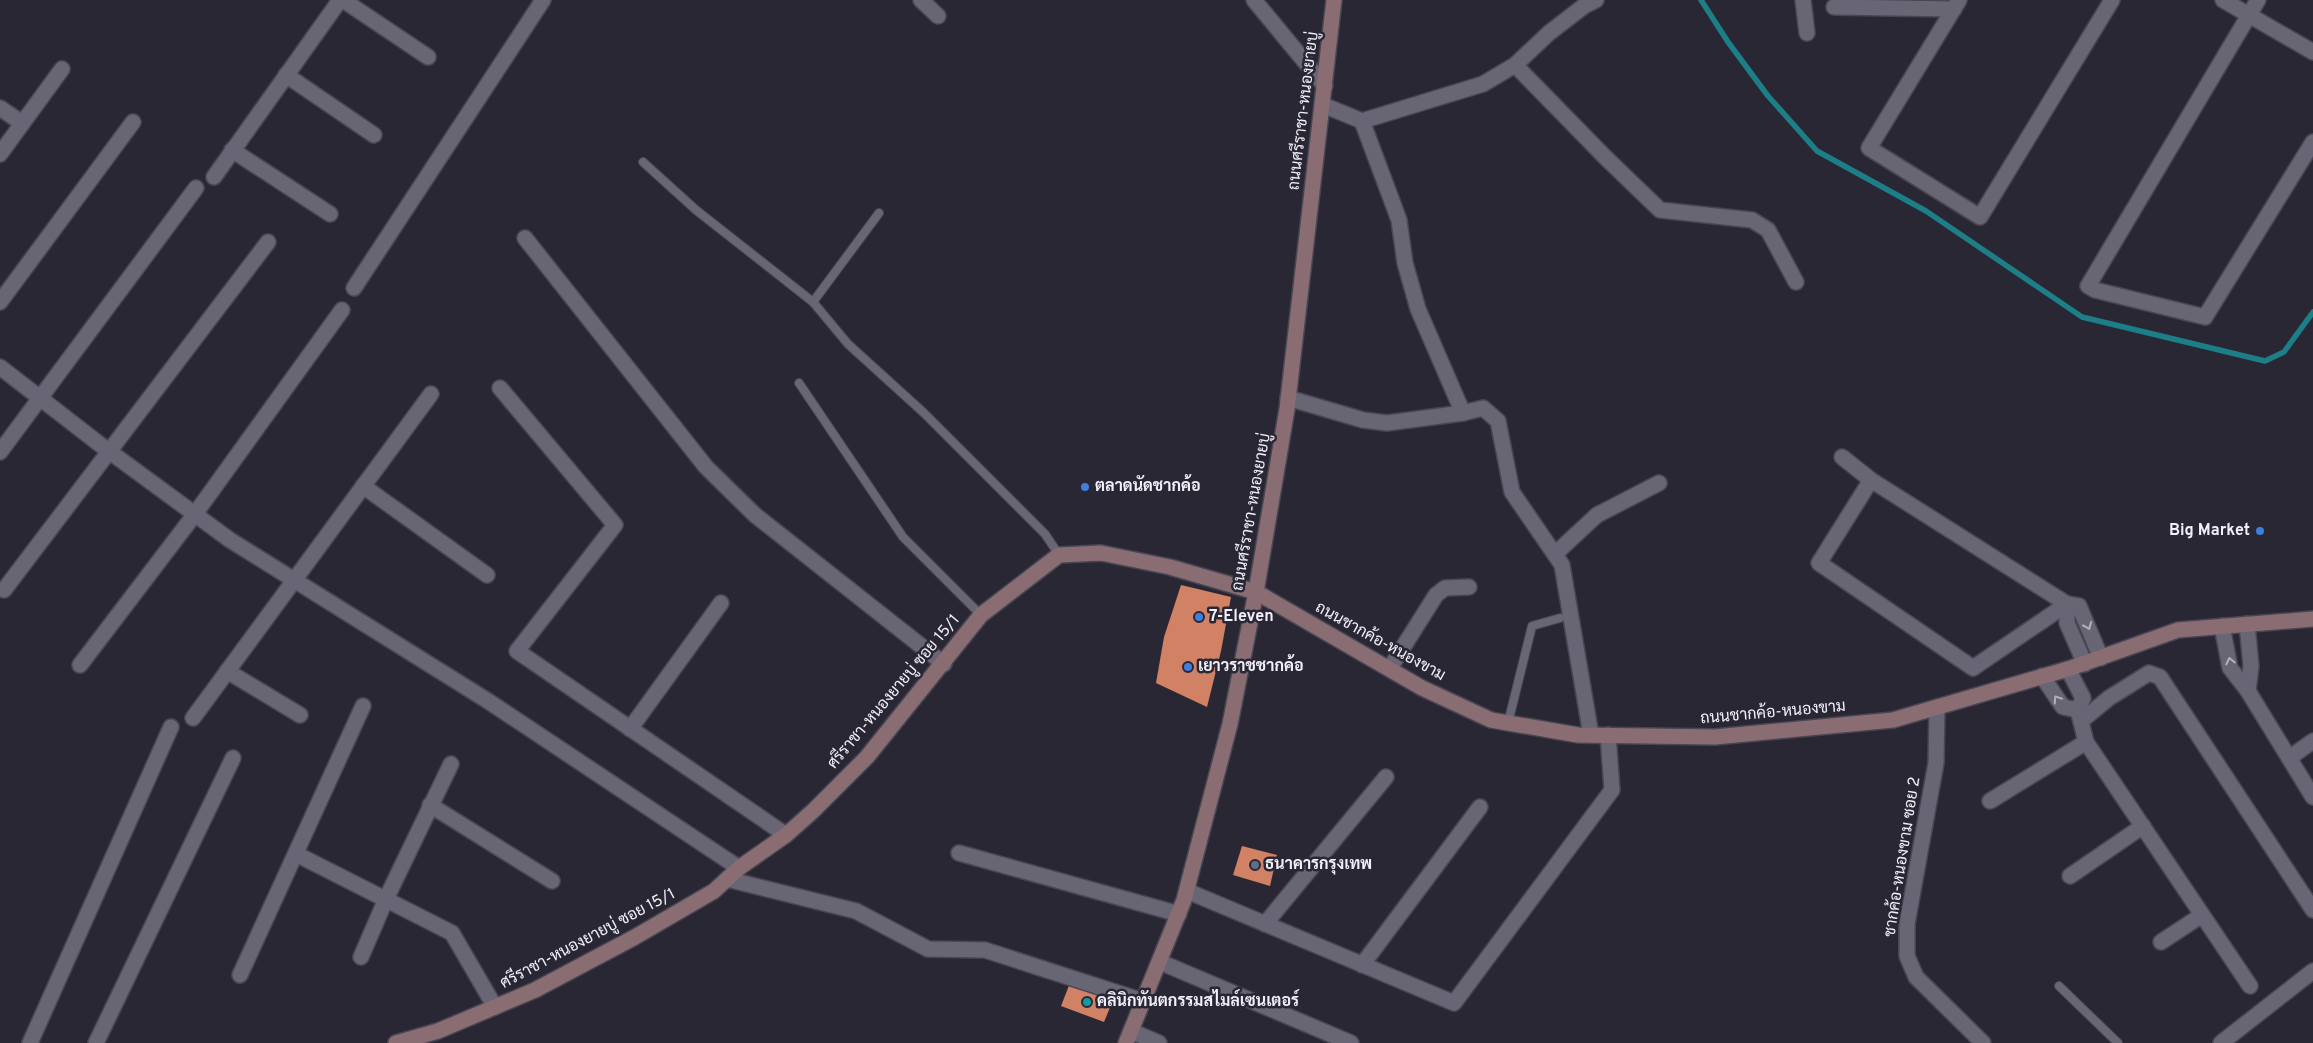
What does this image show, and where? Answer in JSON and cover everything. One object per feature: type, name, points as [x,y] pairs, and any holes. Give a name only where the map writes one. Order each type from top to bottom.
[{"type":"street","points":[[214,177],[341,0],[428,57]]},
{"type":"street","points":[[354,288],[543,0]]},
{"type":"street","points":[[921,0],[938,16]]},
{"type":"street","points":[[1254,0],[1325,86]]},
{"type":"street","name":"ถนนศรีราชา-หนองยายบู่","points":[[1128,1037],[1187,892],[1224,748],[1256,592],[1288,398],[1334,0]]},
{"type":"street","points":[[1322,105],[1362,121],[1483,84],[1515,65],[1549,33],[1584,6],[1596,0]]},
{"type":"street","points":[[1803,0],[1806,33]]},
{"type":"street","points":[[1957,4],[1869,148],[1980,217],[2112,0]]},
{"type":"street","points":[[2223,0],[2313,52]]},
{"type":"street","points":[[2258,0],[2088,286],[2095,290],[2205,317],[2313,142]]},
{"type":"street","points":[[1834,7],[1957,4]]},
{"type":"street","points":[[1515,65],[1660,210],[1752,220],[1768,230],[1796,282]]},
{"type":"street","points":[[0,154],[62,69]]},
{"type":"street","points":[[286,75],[374,135]]},
{"type":"street","points":[[0,108],[22,124]]},
{"type":"street","points":[[1362,121],[1399,220],[1404,263],[1418,309],[1436,354],[1464,413]]},
{"type":"street","points":[[0,302],[133,122]]},
{"type":"street","points":[[232,150],[330,214]]},
{"type":"street","points":[[0,452],[196,188]]},
{"type":"street","points":[[525,238],[706,467],[755,515],[944,664]]},
{"type":"street","points":[[4,590],[268,242]]},
{"type":"street","points":[[80,665],[195,514],[342,310]]},
{"type":"street","points":[[0,367],[109,452],[230,540],[488,701],[739,868]]},
{"type":"street","points":[[500,388],[615,525],[517,650],[786,835]]},
{"type":"street","points":[[193,718],[431,394]]},
{"type":"street","points":[[1288,398],[1363,420],[1388,423],[1464,413],[1483,408],[1498,421],[1512,492],[1562,566],[1591,735]]},
{"type":"street","points":[[1842,458],[1871,480],[2067,604],[2079,606],[2101,658]]},
{"type":"street","points":[[1871,480],[1819,563],[1973,668],[2067,604]]},
{"type":"street","points":[[1555,554],[1597,515],[1659,483]]},
{"type":"street","points":[[363,486],[487,575]]},
{"type":"street","points":[[1059,555],[1101,553],[1170,567],[1256,592]]},
{"type":"street","name":"ศรีราชา-หนองยายบู่ ซอย 15/1","points":[[396,1043],[438,1031],[535,990],[635,937],[714,891],[739,868],[786,835],[813,811],[867,757],[944,664],[981,615],[1059,555]]},
{"type":"street","points":[[1390,668],[1436,595],[1445,588],[1469,587]]},
{"type":"street","name":"ถนนชากค้อ-หนองขาม","points":[[1256,592],[1422,688],[1491,720],[1591,735],[1715,737],[1893,720],[2085,664],[2178,630],[2313,619]]},
{"type":"street","points":[[630,729],[721,603]]},
{"type":"street","points":[[2067,604],[2067,622],[2085,664]]},
{"type":"street","points":[[2247,624],[2251,666],[2248,691]]},
{"type":"street","points":[[2222,626],[2230,668],[2248,691],[2313,797]]},
{"type":"street","points":[[2068,669],[2083,698],[2080,715],[2086,742],[2250,986]]},
{"type":"street","points":[[227,671],[300,715]]},
{"type":"street","points":[[2080,715],[2149,673],[2160,677],[2313,910]]},
{"type":"street","points":[[2042,676],[2063,708],[2080,715]]},
{"type":"street","points":[[240,975],[363,706]]},
{"type":"street","name":"ชากค้อ-หนองขาม ซอย 2","points":[[1937,707],[1936,763],[1907,924],[1906,956],[1916,977],[1983,1043]]},
{"type":"street","points":[[30,1043],[171,727]]},
{"type":"street","points":[[1187,892],[1454,1003],[1612,790],[1608,735]]},
{"type":"street","points":[[2289,758],[2313,741]]},
{"type":"street","points":[[1990,800],[2086,742]]},
{"type":"street","points":[[96,1043],[233,758]]},
{"type":"street","points":[[361,957],[386,899],[450,764]]},
{"type":"street","points":[[1265,924],[1386,777]]},
{"type":"street","points":[[430,805],[552,881]]},
{"type":"street","points":[[1362,965],[1480,807]]},
{"type":"street","points":[[2070,876],[2142,826]]},
{"type":"street","points":[[959,853],[1179,914]]},
{"type":"street","points":[[296,854],[452,932],[495,1007]]},
{"type":"street","points":[[727,879],[856,911],[928,949],[984,950],[1143,1001]]},
{"type":"street","points":[[2161,942],[2202,915]]},
{"type":"street","points":[[1160,962],[1351,1043]]},
{"type":"street","points":[[2221,1043],[2313,971]]},
{"type":"street","points":[[1128,1037],[1160,1043]]},
{"type":"lane","points":[[643,162],[696,210],[813,302],[848,344],[924,413],[1045,534],[1059,555]]},
{"type":"lane","points":[[813,302],[879,213]]},
{"type":"lane","points":[[799,383],[903,537],[981,615]]},
{"type":"lane","points":[[1508,723],[1532,626],[1560,618]]},
{"type":"lane","points":[[2059,986],[2118,1043]]},
{"type":"building","points":[[1181,585],[1231,597],[1221,651],[1207,707],[1156,683],[1164,637]]},
{"type":"building","name":"ธนาคารกรุงเทพ","points":[[1242,846],[1277,855],[1270,886],[1233,875]]},
{"type":"building","name":"คลินิกทันตกรรมสไมล์เซนเตอร์","points":[[1070,983],[1114,998],[1104,1022],[1061,1006]]},
{"type":"waterway","points":[[1701,0],[1728,42],[1768,96],[1817,151],[1926,211],[2082,317],[2265,361],[2284,352],[2313,312]]},
{"type":"place","name":"ตลาดนัดชากค้อ","points":[[1085,487]]},
{"type":"place","name":"Big Market","points":[[2260,531]]},
{"type":"place","name":"7-Eleven","points":[[1199,617]]},
{"type":"place","name":"เยาวราชชากค้อ","points":[[1188,667]]},
{"type":"place","name":"ธนาคารกรุงเทพ","points":[[1255,865]]},
{"type":"place","name":"คลินิกทันตกรรมสไมล์เซนเตอร์","points":[[1087,1002]]}]
